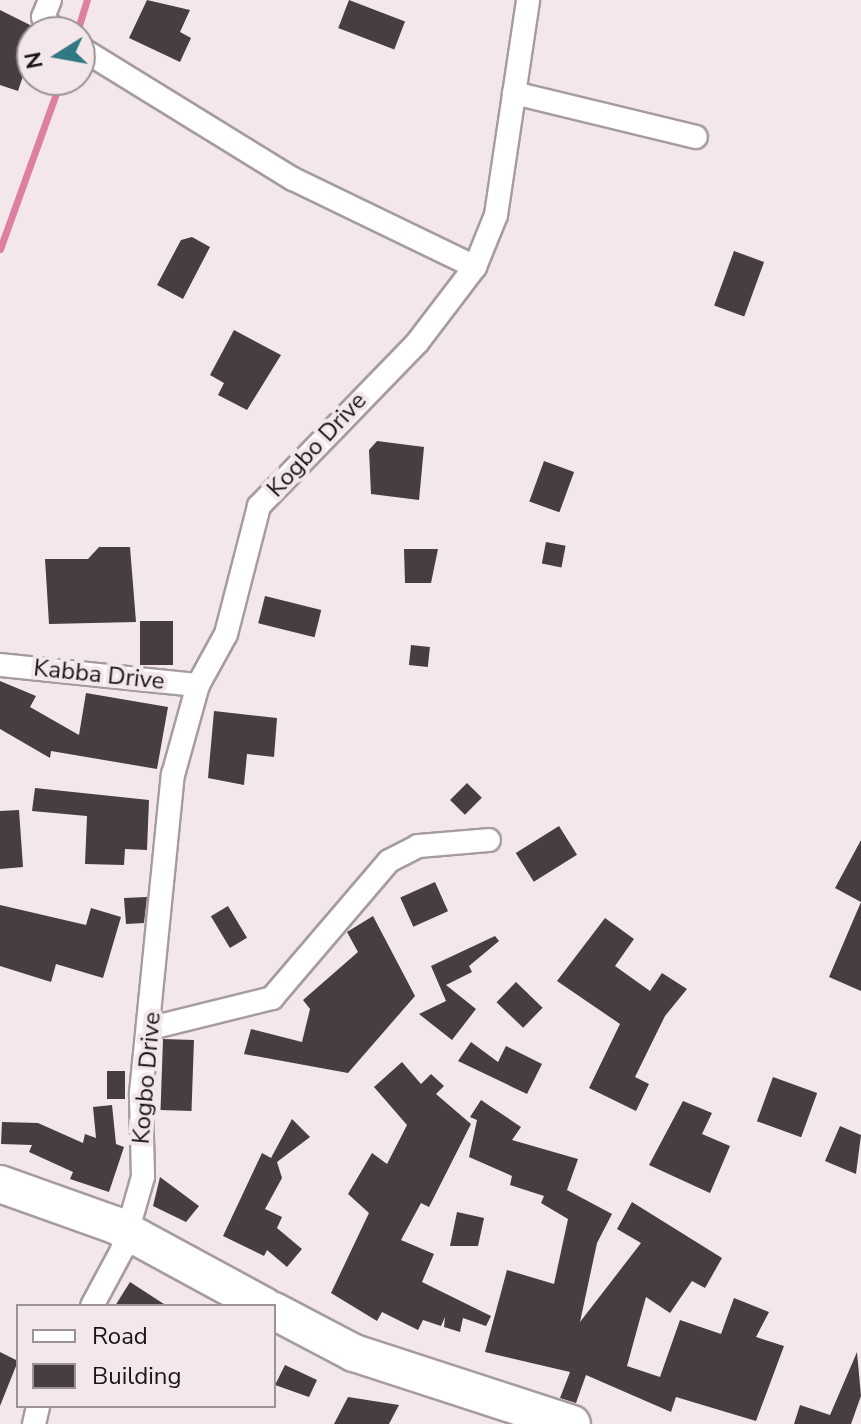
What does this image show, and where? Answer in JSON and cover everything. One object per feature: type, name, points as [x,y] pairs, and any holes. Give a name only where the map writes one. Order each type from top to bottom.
[{"type":"main road","points":[[0,1184],[260,1304]]},
{"type":"main road","points":[[0,1203],[125,1241],[224,1304]]},
{"type":"main road","points":[[276,1312],[354,1353],[572,1424]]},
{"type":"main road","points":[[276,1333],[347,1372],[520,1424]]},
{"type":"street","name":"Kogbo Drive","points":[[93,1304],[125,1241],[143,1177],[140,1117],[151,1028],[173,775],[198,685],[226,634],[259,506],[417,343],[475,267],[496,215],[528,0]]},
{"type":"street","points":[[96,58],[293,179],[475,267]]},
{"type":"street","points":[[514,93],[696,137]]},
{"type":"street","name":"Kabba Drive","points":[[0,665],[198,685]]},
{"type":"street","points":[[151,1028],[272,998],[389,861],[418,846],[489,840]]},
{"type":"building","points":[[147,0],[190,10],[180,32],[191,38],[180,62],[129,38]]},
{"type":"building","points":[[349,0],[405,22],[394,50],[338,28]]},
{"type":"building","points":[[0,10],[16,18],[16,90],[0,85]]},
{"type":"building","points":[[192,237],[210,247],[183,299],[157,285],[181,240]]},
{"type":"building","points":[[734,251],[764,262],[744,316],[714,306]]},
{"type":"building","points":[[234,330],[281,355],[247,410],[218,395],[224,383],[210,375]]},
{"type":"building","points":[[377,441],[424,447],[419,500],[371,494],[369,450]]},
{"type":"building","points":[[544,461],[574,472],[559,512],[529,501]]},
{"type":"building","points":[[546,542],[566,546],[561,567],[542,564]]},
{"type":"building","points":[[99,547],[130,547],[136,622],[49,624],[45,559],[88,559]]},
{"type":"building","points":[[404,549],[438,549],[431,583],[405,583]]},
{"type":"building","points":[[265,596],[321,610],[315,637],[258,623]]},
{"type":"building","points":[[140,621],[173,621],[173,665],[140,665]]},
{"type":"building","points":[[411,645],[430,647],[428,667],[409,665]]},
{"type":"building","points":[[0,681],[36,696],[30,707],[79,735],[86,693],[168,707],[157,769],[51,751],[50,758],[0,729]]},
{"type":"building","points":[[214,711],[277,718],[274,757],[247,754],[244,785],[208,778]]},
{"type":"building","points":[[467,783],[482,798],[465,815],[450,800]]},
{"type":"building","points":[[35,788],[149,800],[147,850],[125,849],[124,865],[85,864],[87,816],[32,811]]},
{"type":"building","points":[[19,810],[23,867],[0,869],[0,811]]},
{"type":"building","points":[[559,826],[577,855],[534,882],[516,853]]},
{"type":"building","points":[[861,840],[861,902],[835,888]]},
{"type":"building","points":[[435,882],[448,911],[413,927],[400,897]]},
{"type":"building","points":[[147,897],[144,923],[126,924],[124,898]]},
{"type":"building","points":[[861,902],[861,991],[829,977]]},
{"type":"building","points":[[0,905],[86,925],[91,908],[121,917],[103,978],[56,964],[51,982],[0,966]]},
{"type":"building","points":[[228,906],[247,938],[230,948],[211,916]]},
{"type":"building","points":[[373,916],[415,996],[348,1073],[244,1054],[251,1029],[302,1042],[310,1009],[303,1000],[358,952],[347,932]]},
{"type":"building","points":[[605,918],[634,939],[615,966],[650,991],[662,973],[687,989],[665,1016],[635,1077],[649,1084],[636,1111],[589,1088],[620,1024],[557,981]]},
{"type":"building","points":[[495,936],[499,941],[469,966],[472,972],[446,985],[476,1009],[452,1040],[419,1014],[446,1001],[431,966]]},
{"type":"building","points":[[516,982],[543,1008],[523,1028],[497,1002]]},
{"type":"building","points":[[163,1039],[194,1040],[192,1111],[161,1110]]},
{"type":"building","points":[[471,1042],[498,1062],[506,1046],[542,1064],[527,1094],[458,1061]]},
{"type":"building","points":[[402,1062],[421,1084],[431,1074],[444,1086],[436,1094],[471,1124],[429,1207],[421,1203],[401,1240],[434,1254],[422,1282],[491,1316],[486,1326],[463,1318],[460,1332],[444,1327],[445,1317],[441,1326],[423,1320],[418,1330],[382,1312],[377,1321],[331,1293],[369,1213],[348,1194],[372,1153],[387,1164],[407,1125],[374,1087]]},
{"type":"building","points":[[107,1071],[125,1071],[125,1099],[107,1099]]},
{"type":"building","points":[[773,1077],[817,1093],[801,1137],[757,1121]]},
{"type":"building","points":[[481,1100],[521,1127],[512,1140],[578,1159],[567,1190],[612,1214],[597,1243],[580,1322],[641,1243],[617,1229],[632,1202],[722,1258],[705,1288],[692,1281],[670,1313],[646,1297],[627,1366],[660,1377],[680,1320],[721,1334],[734,1298],[769,1312],[756,1337],[784,1346],[756,1421],[676,1397],[671,1412],[586,1375],[576,1403],[560,1398],[570,1372],[485,1352],[507,1270],[554,1284],[568,1219],[541,1203],[544,1196],[510,1185],[512,1176],[469,1157],[477,1120],[470,1117]]},
{"type":"building","points":[[683,1101],[712,1113],[702,1134],[730,1146],[710,1193],[649,1165]]},
{"type":"building","points":[[112,1105],[116,1144],[124,1147],[109,1192],[70,1179],[73,1172],[29,1152],[32,1145],[1,1144],[2,1122],[38,1123],[83,1143],[85,1134],[96,1138],[93,1107]]},
{"type":"building","points":[[292,1119],[310,1137],[277,1162],[282,1178],[265,1209],[282,1217],[277,1228],[302,1249],[287,1267],[267,1250],[264,1256],[223,1236],[262,1153],[271,1158]]},
{"type":"building","points":[[840,1126],[861,1135],[856,1174],[825,1161]]},
{"type":"building","points":[[160,1177],[199,1206],[186,1222],[153,1206]]},
{"type":"building","points":[[457,1212],[484,1218],[478,1246],[450,1246]]},
{"type":"building","points":[[130,1282],[164,1304],[116,1304]]},
{"type":"building","points":[[0,1352],[16,1360],[16,1366],[0,1406]]},
{"type":"building","points":[[857,1352],[861,1396],[851,1424],[794,1424],[800,1405],[830,1415]]},
{"type":"building","points":[[285,1365],[317,1380],[309,1397],[276,1383]]},
{"type":"building","points":[[348,1397],[399,1405],[389,1424],[334,1424]]},
{"type":"waterway","points":[[82,16],[87,0]]},
{"type":"waterway","points":[[0,249],[55,96]]}]
